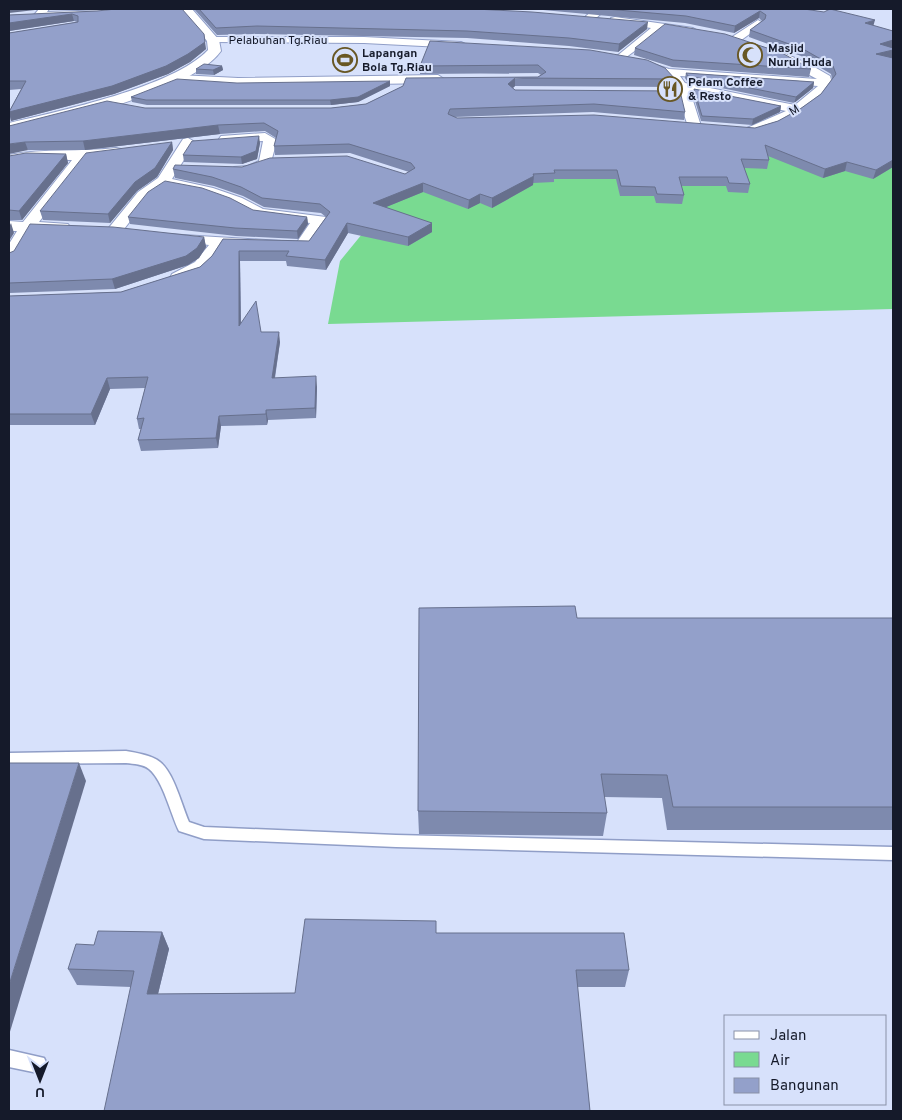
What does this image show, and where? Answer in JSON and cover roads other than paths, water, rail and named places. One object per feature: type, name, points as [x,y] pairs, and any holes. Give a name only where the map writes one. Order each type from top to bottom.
[{"type":"main road","points":[[9,128],[106,103],[171,78],[209,57],[214,51],[213,40],[186,9]]},
{"type":"street","points":[[24,16],[42,12],[104,13],[134,9]]},
{"type":"street","points":[[600,9],[584,18],[706,33]]},
{"type":"street","points":[[80,25],[100,18],[104,13]]},
{"type":"street","points":[[736,40],[758,24]]},
{"type":"street","points":[[661,26],[617,57],[670,72],[826,83],[826,79],[818,73],[785,57],[757,46],[721,36]]},
{"type":"street","name":"Pelabuhan Tg.Riau","points":[[213,40],[423,42],[474,45]]},
{"type":"street","points":[[735,76],[785,57]]},
{"type":"street","points":[[670,72],[680,91],[689,126],[711,128]]},
{"type":"street","points":[[171,78],[238,82],[399,79],[429,74],[449,79]]},
{"type":"street","points":[[392,93],[398,89],[399,79]]},
{"type":"street","name":"M","points":[[737,130],[753,131],[766,128],[816,97],[824,90],[826,83]]},
{"type":"street","points":[[680,91],[795,109]]},
{"type":"street","points":[[106,103],[127,108]]},
{"type":"street","points":[[169,144],[210,140],[269,138],[272,161],[250,170],[224,170]]},
{"type":"street","points":[[114,230],[143,195],[179,168],[188,142]]},
{"type":"street","points":[[9,159],[36,155],[83,156],[131,150]]},
{"type":"street","points":[[9,256],[28,226],[83,156]]},
{"type":"street","points":[[158,235],[219,242],[303,247],[321,220],[259,213],[237,201],[208,191],[164,181]]},
{"type":"street","points":[[9,226],[78,228]]},
{"type":"street","points":[[96,229],[134,232]]},
{"type":"street","points":[[158,284],[194,271],[206,262],[219,242]]},
{"type":"lane","points":[[9,759],[126,758],[142,760],[157,767],[184,827],[204,833],[396,841],[893,854]]},
{"type":"lane","points":[[9,1060],[38,1064]]},
{"type":"water","points":[[893,90],[893,309],[328,324],[340,261],[407,179],[733,148]]},
{"type":"place","name":"Masjid Nurul Huda","points":[[750,55]]},
{"type":"place","name":"Lapangan Bola Tg.Riau","points":[[345,60]]},
{"type":"place","name":"Pelam Coffee & Resto","points":[[670,89]]}]
